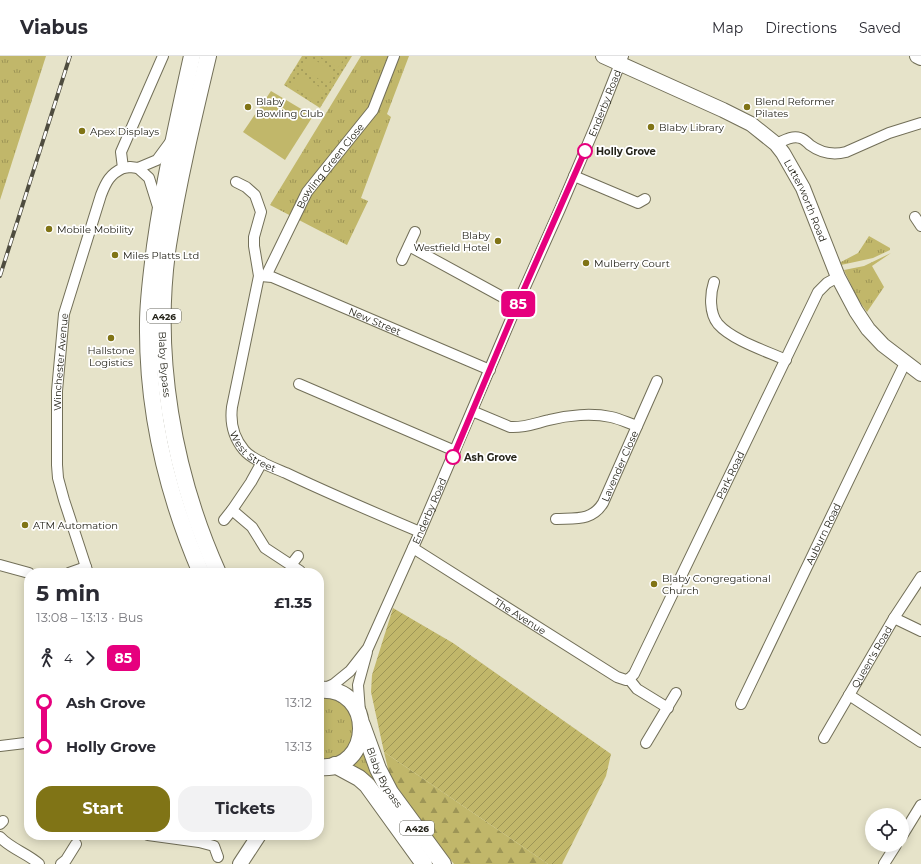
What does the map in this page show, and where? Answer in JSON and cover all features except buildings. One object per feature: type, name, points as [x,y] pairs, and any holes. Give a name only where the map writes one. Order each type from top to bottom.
[{"type":"main road","name":"Blaby Bypass","points":[[192,56],[159,213],[148,316],[151,390],[156,428],[165,470],[181,521],[199,568]]},
{"type":"main road","name":"Blaby Bypass","points":[[208,56],[184,160],[168,247],[164,290],[163,326],[164,361],[178,454],[190,503],[216,568]]},
{"type":"main road","name":"Blaby Bypass","points":[[324,690],[334,691],[344,696],[353,704],[361,720],[378,769],[390,792],[443,864]]},
{"type":"main road","points":[[326,767],[348,758],[357,748],[361,736],[361,720]]},
{"type":"main road","name":"Blaby Bypass","points":[[326,767],[361,779],[367,785],[424,864]]},
{"type":"street","points":[[163,56],[121,152],[123,168],[138,168],[156,160],[174,137]]},
{"type":"street","name":"Bowling Green Close","points":[[262,276],[307,192],[373,110],[394,56]]},
{"type":"street","name":"Lutterworth Road","points":[[603,56],[621,60],[645,74],[711,104],[750,124],[776,144],[783,153],[803,188],[838,277],[856,311],[868,329],[883,345],[921,374]]},
{"type":"street","points":[[917,56],[921,58]]},
{"type":"street","name":"Enderby Road","points":[[361,720],[358,685],[368,648],[456,451],[517,305],[574,176],[621,60]]},
{"type":"street","points":[[776,144],[791,138],[800,138],[816,149],[832,153],[846,152],[888,133],[921,123]]},
{"type":"street","name":"Winchester Avenue","points":[[86,568],[64,500],[57,465],[57,391],[64,314],[105,183],[116,171],[123,168]]},
{"type":"street","points":[[138,168],[149,178],[159,213]]},
{"type":"street","points":[[574,176],[638,203],[645,199]]},
{"type":"street","points":[[236,182],[246,187],[255,195],[261,212],[254,237],[254,246],[262,276]]},
{"type":"street","points":[[915,217],[921,226]]},
{"type":"street","points":[[402,260],[415,232]]},
{"type":"street","points":[[409,246],[517,305]]},
{"type":"street","name":"New Street","points":[[262,276],[272,277],[490,370]]},
{"type":"street","name":"West Street","points":[[262,276],[231,416],[236,439],[245,451],[262,462],[420,532]]},
{"type":"street","name":"Park Road","points":[[629,679],[634,674],[818,292],[827,283],[838,277]]},
{"type":"street","points":[[714,282],[710,294],[712,310],[717,323],[735,337],[786,360]]},
{"type":"street","name":"Auburn Road","points":[[741,704],[905,363]]},
{"type":"street","name":"Lavender Close","points":[[556,519],[582,518],[592,515],[599,510],[657,381]]},
{"type":"street","points":[[299,384],[456,451]]},
{"type":"street","points":[[472,411],[510,427],[524,427],[564,417],[582,416],[612,418],[637,426]]},
{"type":"street","points":[[224,520],[251,482],[262,462]]},
{"type":"street","points":[[232,510],[252,527],[265,548],[296,568]]},
{"type":"street","name":"The Avenue","points":[[413,548],[620,679],[629,679]]},
{"type":"street","points":[[291,565],[298,556]]},
{"type":"street","points":[[0,565],[24,572]]},
{"type":"street","name":"Queen's Road","points":[[824,738],[894,618],[921,577]]},
{"type":"street","points":[[894,618],[921,631]]},
{"type":"street","name":"Enderby Road","points":[[324,688],[334,684],[347,674],[368,648]]},
{"type":"street","points":[[629,679],[637,689],[668,708]]},
{"type":"street","points":[[646,743],[676,693]]},
{"type":"street","points":[[849,695],[921,742]]},
{"type":"street","points":[[0,746],[24,743]]},
{"type":"street","points":[[909,825],[921,805]]},
{"type":"street","points":[[0,837],[39,864]]},
{"type":"street","points":[[186,840],[218,843],[218,857]]},
{"type":"street","points":[[240,864],[256,840]]},
{"type":"street","points":[[61,864],[66,860],[76,844]]},
{"type":"street","points":[[884,864],[892,852]]},
{"type":"green space","points":[[0,56],[46,56],[0,200]]},
{"type":"green space","points":[[302,56],[352,56],[320,108],[284,85]]},
{"type":"green space","points":[[309,56],[335,73],[328,85],[302,68]]},
{"type":"green space","points":[[319,56],[346,56],[338,68]]},
{"type":"green space","points":[[361,56],[409,56],[387,114],[391,117],[361,198],[368,201],[347,245],[270,205]]},
{"type":"green space","points":[[299,74],[324,90],[317,102],[291,86]]},
{"type":"green space","points":[[271,91],[313,116],[285,160],[243,132]]},
{"type":"green space","points":[[869,236],[890,248],[890,250],[873,258],[841,265],[841,262],[858,253]]},
{"type":"green space","points":[[891,253],[872,266],[884,287],[867,312],[857,298],[844,270],[864,266]]},
{"type":"green space","points":[[393,608],[453,643],[611,754],[606,776],[562,864],[548,864],[384,752],[371,692],[372,675]]},
{"type":"green space","points":[[324,698],[334,699],[342,703],[356,723],[346,751],[342,755],[324,760]]},
{"type":"green space","points":[[362,746],[437,864],[431,864],[351,767],[352,761]]},
{"type":"green space","points":[[384,752],[548,864],[454,864],[430,834],[390,777]]},
{"type":"railway","points":[[0,276],[70,56]]},
{"type":"bus line","name":"85","points":[[453,457],[517,305],[585,151]]},
{"type":"place","name":"Blaby Bowling Club","points":[[248,107]]},
{"type":"place","name":"Blend Reformer Pilates","points":[[747,107]]},
{"type":"place","name":"Blaby Library","points":[[651,127]]},
{"type":"place","name":"Apex Displays","points":[[82,131]]},
{"type":"place","name":"Holly Grove","points":[[585,151]]},
{"type":"place","name":"Mobile Mobility","points":[[49,229]]},
{"type":"place","name":"Blaby Westfield Hotel","points":[[498,241]]},
{"type":"place","name":"Miles Platts Ltd","points":[[115,255]]},
{"type":"place","name":"Mulberry Court","points":[[586,263]]},
{"type":"place","name":"Hallstone Logistics","points":[[111,338]]},
{"type":"place","name":"Ash Grove","points":[[453,457]]},
{"type":"place","name":"ATM Automation","points":[[25,525]]},
{"type":"place","name":"Blaby Congregational Church","points":[[654,584]]}]
